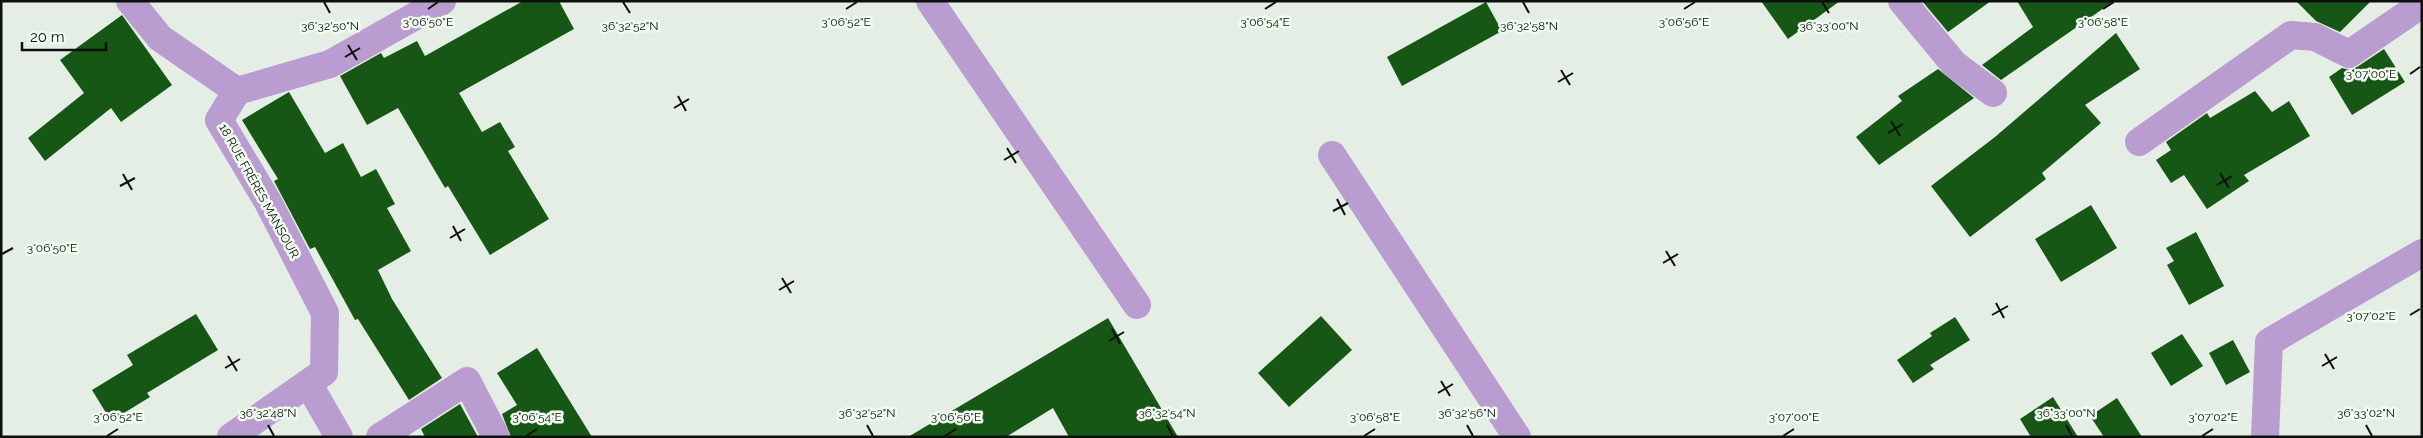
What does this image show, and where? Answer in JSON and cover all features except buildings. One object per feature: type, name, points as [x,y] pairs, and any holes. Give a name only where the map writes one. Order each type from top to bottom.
[{"type":"street","points":[[130,1],[160,38],[238,91],[330,64],[442,1]]},
{"type":"street","points":[[930,1],[1136,305]]},
{"type":"street","points":[[1902,1],[1954,64],[1993,93]]},
{"type":"street","points":[[2139,142],[2291,35],[2316,37],[2349,54],[2422,4]]},
{"type":"street","name":"18 RUE FRÉRES MANSOUR","points":[[231,437],[324,372],[325,313],[268,202],[219,120],[238,91]]},
{"type":"street","points":[[1332,155],[1517,437]]},
{"type":"street","points":[[2265,437],[2269,342],[2422,253]]},
{"type":"street","points":[[380,437],[467,381],[496,437]]},
{"type":"street","points":[[308,383],[339,437]]}]
